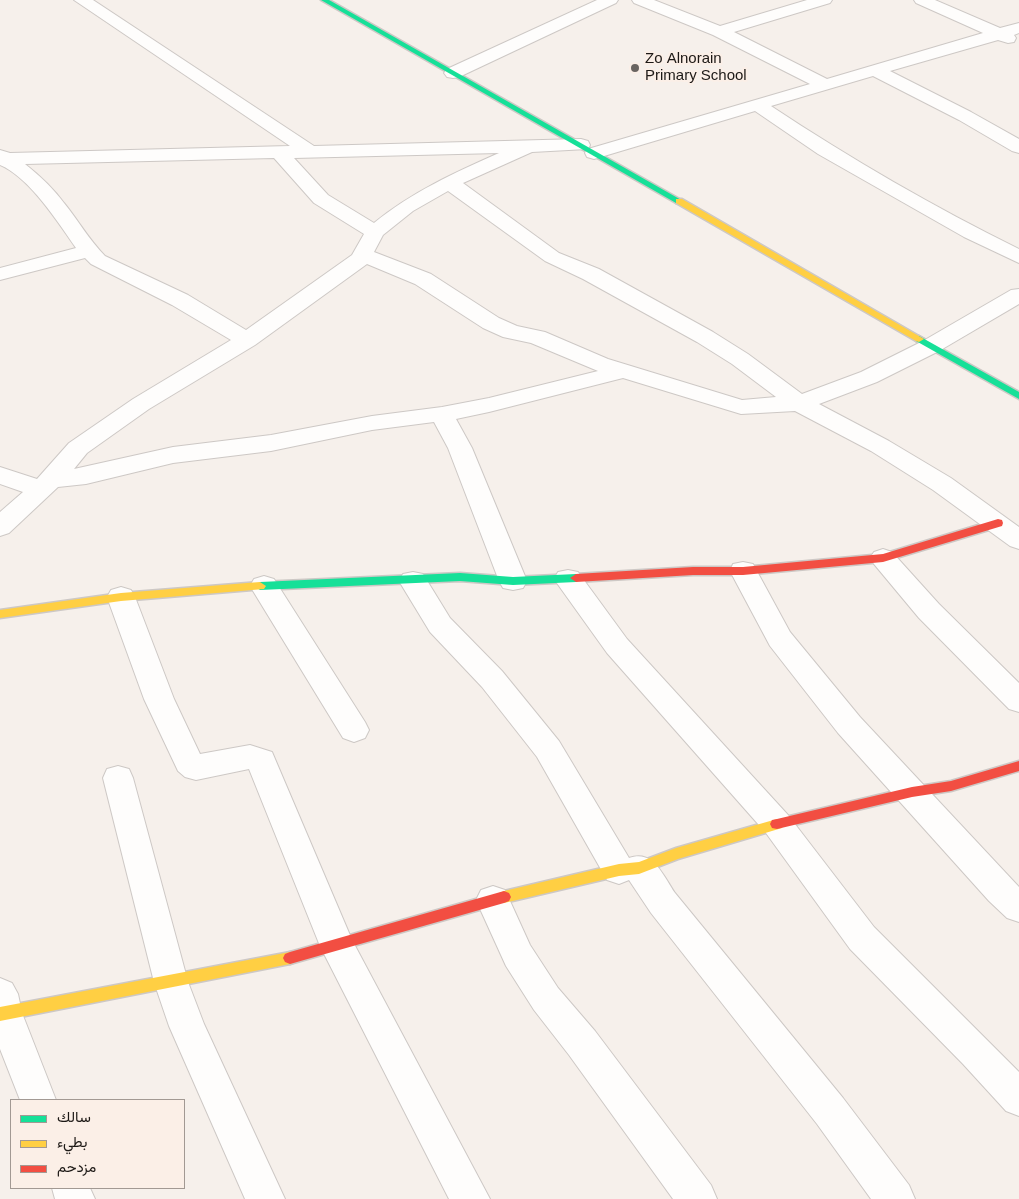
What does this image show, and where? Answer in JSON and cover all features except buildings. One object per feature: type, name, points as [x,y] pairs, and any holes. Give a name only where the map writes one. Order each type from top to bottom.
[{"type":"street","points":[[82,0],[308,150]]},
{"type":"street","points":[[324,0],[1019,396]]},
{"type":"street","points":[[453,73],[610,0]]},
{"type":"street","points":[[640,0],[719,31],[826,85]]},
{"type":"street","points":[[719,31],[824,0]]},
{"type":"street","points":[[922,0],[1019,44]]},
{"type":"street","points":[[2,157],[528,146],[588,149],[757,105],[1019,28]]},
{"type":"street","points":[[876,71],[965,116],[1019,147]]},
{"type":"street","points":[[757,105],[825,150],[971,233],[1019,257]]},
{"type":"street","points":[[0,526],[46,484],[78,448],[141,404],[247,340],[360,259],[375,232],[406,208],[450,182],[528,146]]},
{"type":"street","points":[[278,151],[321,199],[375,232]]},
{"type":"street","points":[[2,157],[32,179],[56,205],[89,251],[106,265],[135,277],[180,300],[247,340]]},
{"type":"street","points":[[450,182],[552,257],[591,274],[705,337],[740,359],[799,403],[880,446],[942,484],[1019,540]]},
{"type":"street","points":[[0,274],[89,251]]},
{"type":"street","points":[[362,254],[422,279],[491,323],[511,332],[536,338],[600,364],[741,407],[799,403],[869,377],[932,346],[1019,294]]},
{"type":"street","points":[[0,475],[46,484],[173,455],[271,443],[372,423],[442,414],[489,405],[624,371]]},
{"type":"street","points":[[442,414],[460,448],[513,581]]},
{"type":"street","points":[[0,614],[121,597],[264,586],[460,578],[513,581],[743,571],[883,558],[998,524]]},
{"type":"street","points":[[883,558],[929,610],[1019,701]]},
{"type":"street","points":[[743,571],[780,638],[849,725],[1001,891],[1019,908]]},
{"type":"street","points":[[568,579],[617,646],[778,824],[862,938],[976,1052],[1019,1098]]},
{"type":"street","points":[[413,581],[440,625],[492,679],[548,749],[629,869],[663,902],[830,1111],[895,1199]]},
{"type":"street","points":[[264,586],[354,730]]},
{"type":"street","points":[[121,597],[159,699],[189,762],[196,768],[250,757],[262,761],[337,946],[470,1199]]},
{"type":"street","points":[[38,1099],[2,1007],[171,982],[278,961],[337,946],[493,900],[629,869],[778,824],[912,792],[951,786],[1019,766]]},
{"type":"street","points":[[118,778],[171,982],[187,1026],[265,1199]]},
{"type":"street","points":[[493,900],[518,955],[546,999],[582,1044],[697,1199]]},
{"type":"traffic: fast","points":[[324,0],[679,201]]},
{"type":"traffic: fast","points":[[919,339],[1019,396]]},
{"type":"traffic: fast","points":[[260,586],[460,577],[513,581],[576,578]]},
{"type":"traffic: slow","points":[[679,201],[919,339]]},
{"type":"traffic: slow","points":[[0,614],[121,597],[260,586]]},
{"type":"traffic: slow","points":[[504,897],[619,870],[639,868],[676,854],[777,824]]},
{"type":"traffic: slow","points":[[0,1014],[290,958]]},
{"type":"traffic: jam","points":[[576,578],[693,571],[743,571],[883,558],[998,523]]},
{"type":"traffic: jam","points":[[777,824],[912,792],[951,786],[1019,766]]},
{"type":"traffic: jam","points":[[290,958],[504,897]]},
{"type":"place","name":"Zo Alnorain Primary School","points":[[635,68]]}]
